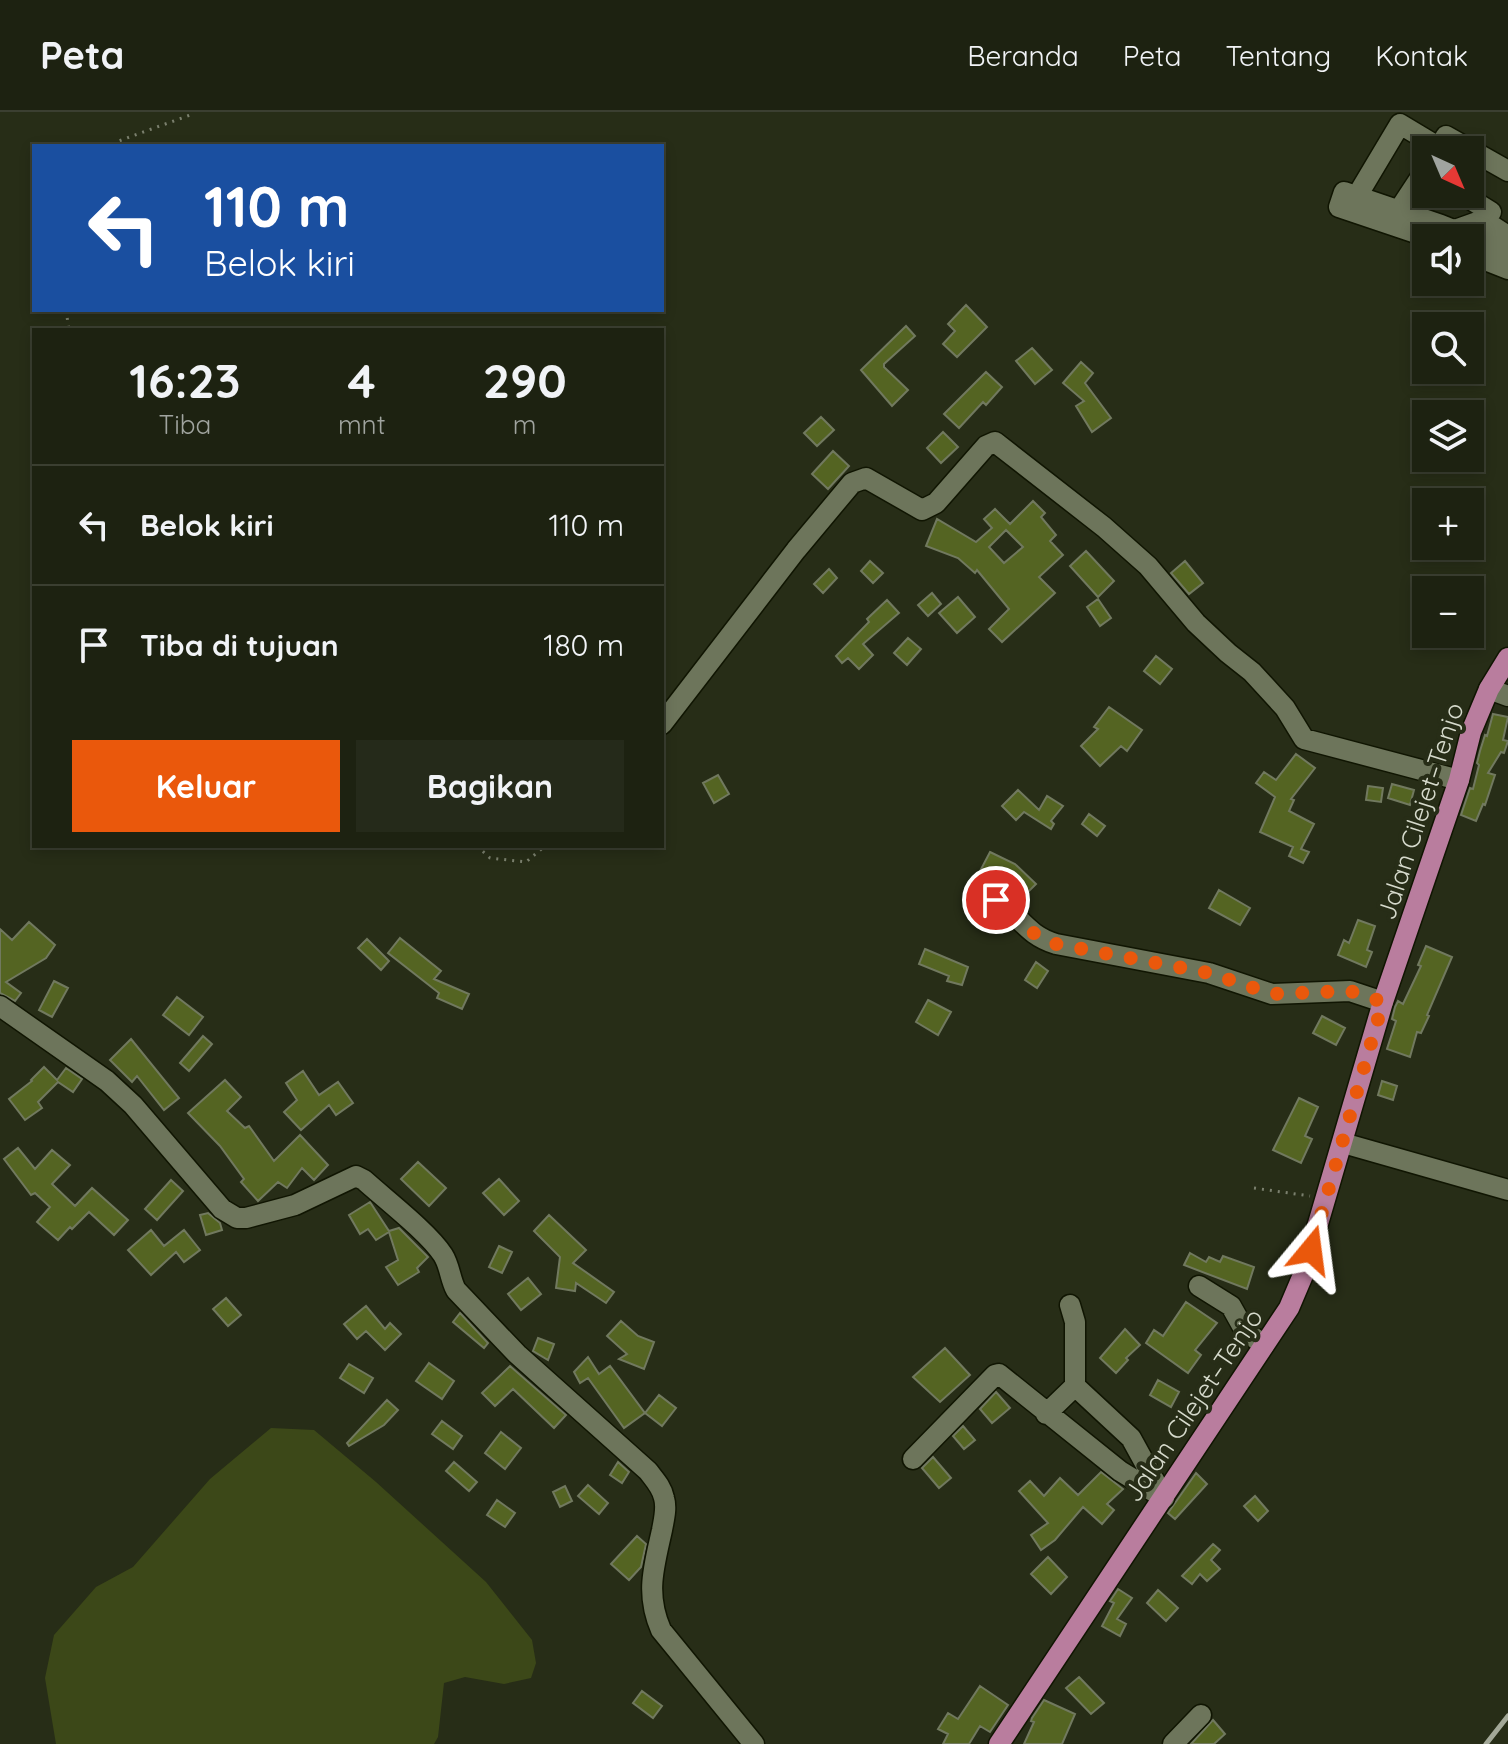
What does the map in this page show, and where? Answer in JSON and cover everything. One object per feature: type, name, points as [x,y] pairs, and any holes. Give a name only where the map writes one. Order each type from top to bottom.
[{"type":"main road","name":"Jalan Cilejet–Tenjo","points":[[999,1744],[1289,1308],[1303,1275],[1383,1002],[1459,780],[1471,732],[1498,692],[1508,658]]},
{"type":"street","points":[[1412,227],[1347,198],[1400,124],[1419,136]]},
{"type":"street","points":[[1484,150],[1508,150]]},
{"type":"street","points":[[1484,157],[1508,171]]},
{"type":"street","points":[[1397,218],[1412,193]]},
{"type":"street","points":[[1472,224],[1483,220],[1491,212],[1484,208]]},
{"type":"street","points":[[1397,218],[1426,224]]},
{"type":"street","points":[[1483,220],[1503,233],[1508,252]]},
{"type":"street","points":[[1484,242],[1508,252]]},
{"type":"street","points":[[1484,260],[1508,269]]},
{"type":"street","points":[[664,721],[796,550],[852,483],[866,478],[922,510],[936,503],[986,446],[995,442],[1148,566],[1196,623],[1252,672],[1285,708],[1304,739],[1459,780]]},
{"type":"street","points":[[996,900],[1021,918],[1033,936],[1056,944],[1209,973],[1272,994],[1350,991],[1383,1002]]},
{"type":"street","points":[[0,1006],[107,1081],[133,1105],[222,1209],[237,1218],[295,1205],[356,1176],[436,1246],[446,1262],[456,1290],[517,1354],[648,1471],[660,1486],[665,1498],[665,1513],[651,1584],[651,1602],[656,1618],[661,1630],[754,1744]]},
{"type":"street","points":[[1343,1143],[1508,1190]]},
{"type":"street","points":[[1199,1286],[1231,1306],[1245,1331],[1264,1345]]},
{"type":"street","points":[[1046,1414],[1075,1386],[1075,1322],[1070,1305]]},
{"type":"street","points":[[913,1459],[995,1375],[1003,1376],[1120,1471],[1164,1498]]},
{"type":"street","points":[[1075,1386],[1131,1438],[1164,1498]]},
{"type":"street","points":[[1173,1744],[1201,1715]]},
{"type":"path","points":[[116,144],[190,115],[190,112]]},
{"type":"path","points":[[479,848],[490,858],[526,862],[543,848]]},
{"type":"path","points":[[1254,1188],[1326,1198]]},
{"type":"green space","points":[[271,1428],[314,1430],[486,1582],[532,1640],[536,1663],[531,1678],[504,1684],[465,1677],[444,1683],[438,1737],[434,1744],[56,1744],[45,1678],[54,1635],[96,1587],[133,1567],[210,1479]]},
{"type":"building","points":[[966,305],[987,327],[957,357],[943,344],[955,331],[948,324]]},
{"type":"building","points":[[906,326],[915,336],[884,364],[908,390],[892,406],[861,370]]},
{"type":"building","points":[[1032,348],[1052,370],[1035,384],[1016,361]]},
{"type":"building","points":[[1081,362],[1093,373],[1085,383],[1111,418],[1092,432],[1076,406],[1084,401],[1063,383]]},
{"type":"building","points":[[986,372],[1002,387],[959,428],[944,414]]},
{"type":"building","points":[[821,417],[834,430],[817,446],[804,433]]},
{"type":"building","points":[[943,432],[958,447],[941,463],[927,448]]},
{"type":"building","points":[[833,451],[849,466],[828,489],[812,474]]},
{"type":"building","points":[[1033,501],[1045,513],[1041,517],[1056,535],[1050,541],[1063,555],[1039,577],[1055,593],[1002,642],[989,629],[1009,609],[977,570],[975,573],[958,558],[926,546],[937,519],[976,542],[992,528],[984,519],[995,509],[1010,524]],"holes":[[[1006,530],[1023,547],[1004,563],[989,547]]]},
{"type":"building","points":[[1086,551],[1114,581],[1098,597],[1070,566]]},
{"type":"building","points":[[870,561],[883,573],[873,583],[861,571]]},
{"type":"building","points":[[1185,561],[1203,583],[1189,594],[1171,573]]},
{"type":"building","points":[[829,569],[837,578],[823,593],[814,584]]},
{"type":"building","points":[[932,593],[941,604],[928,616],[918,605]]},
{"type":"building","points":[[958,597],[975,617],[957,633],[939,613]]},
{"type":"building","points":[[1098,599],[1111,618],[1100,626],[1087,607]]},
{"type":"building","points":[[887,600],[899,613],[863,644],[873,655],[859,669],[848,658],[842,663],[836,656]]},
{"type":"building","points":[[908,638],[921,649],[907,665],[894,653]]},
{"type":"building","points":[[1156,656],[1172,669],[1160,684],[1144,671]]},
{"type":"building","points":[[1109,707],[1142,730],[1127,751],[1121,746],[1100,766],[1081,746],[1098,729],[1094,727]]},
{"type":"building","points":[[1493,714],[1508,717],[1503,740],[1508,741],[1504,753],[1501,752],[1488,773],[1495,775],[1476,821],[1461,815],[1470,788],[1473,789],[1480,751]]},
{"type":"building","points":[[1296,754],[1315,768],[1291,799],[1294,800],[1289,811],[1314,824],[1301,849],[1309,852],[1303,863],[1289,856],[1293,847],[1260,832],[1275,797],[1256,783],[1264,772],[1276,780]]},
{"type":"building","points":[[718,775],[729,794],[714,803],[703,783]]},
{"type":"building","points":[[1392,784],[1414,790],[1410,805],[1388,798]]},
{"type":"building","points":[[1368,786],[1383,788],[1381,802],[1366,800]]},
{"type":"building","points":[[1018,790],[1039,810],[1047,796],[1063,806],[1051,821],[1054,824],[1051,829],[1024,812],[1016,820],[1002,806]]},
{"type":"building","points":[[1089,814],[1105,826],[1097,836],[1082,824]]},
{"type":"building","points":[[990,852],[1015,864],[1036,884],[1019,901],[1008,892],[1011,889],[979,873]]},
{"type":"building","points":[[1219,890],[1250,908],[1240,925],[1209,908]]},
{"type":"building","points":[[974,908],[1001,920],[995,932],[969,919]]},
{"type":"building","points":[[1358,920],[1375,926],[1367,950],[1372,952],[1366,967],[1338,955],[1344,940],[1349,943]]},
{"type":"building","points":[[29,922],[55,945],[46,958],[6,982],[21,993],[15,1001],[0,993],[0,929],[12,940]]},
{"type":"building","points":[[400,938],[441,971],[434,979],[469,994],[462,1009],[437,998],[439,993],[388,953]]},
{"type":"building","points":[[367,939],[389,961],[381,970],[358,948]]},
{"type":"building","points":[[1426,946],[1452,957],[1429,1016],[1421,1033],[1417,1032],[1410,1057],[1387,1049],[1396,1021],[1392,1019],[1395,1007],[1398,1001],[1403,1004],[1421,966],[1418,965]]},
{"type":"building","points":[[925,949],[968,967],[962,985],[947,981],[949,976],[919,964]]},
{"type":"building","points":[[1036,962],[1048,971],[1037,988],[1025,980]]},
{"type":"building","points":[[54,981],[68,988],[52,1017],[39,1010]]},
{"type":"building","points":[[177,997],[203,1017],[189,1035],[163,1015]]},
{"type":"building","points":[[928,1000],[951,1012],[938,1035],[916,1022]]},
{"type":"building","points":[[1322,1016],[1345,1028],[1336,1045],[1313,1033]]},
{"type":"building","points":[[203,1036],[212,1044],[189,1071],[180,1063]]},
{"type":"building","points":[[131,1039],[179,1098],[164,1110],[137,1076],[132,1082],[110,1060]]},
{"type":"building","points":[[44,1067],[57,1080],[66,1068],[82,1079],[73,1092],[58,1082],[38,1102],[42,1108],[25,1120],[9,1099]]},
{"type":"building","points":[[303,1071],[319,1095],[338,1082],[353,1103],[336,1115],[329,1105],[301,1130],[284,1112],[297,1100],[286,1083]]},
{"type":"building","points":[[225,1080],[241,1097],[227,1111],[245,1128],[249,1126],[274,1161],[300,1135],[328,1165],[314,1180],[302,1168],[287,1188],[278,1182],[258,1201],[241,1182],[244,1179],[220,1146],[188,1113]]},
{"type":"building","points":[[1382,1081],[1397,1086],[1393,1100],[1378,1095]]},
{"type":"building","points":[[1299,1098],[1318,1107],[1305,1136],[1312,1139],[1301,1163],[1273,1150]]},
{"type":"building","points":[[18,1148],[35,1169],[52,1150],[70,1165],[52,1184],[75,1206],[92,1188],[128,1220],[114,1235],[89,1212],[58,1240],[37,1222],[50,1207],[35,1193],[31,1195],[4,1159]]},
{"type":"building","points":[[418,1162],[446,1188],[429,1206],[401,1179]]},
{"type":"building","points":[[499,1179],[519,1201],[504,1215],[483,1193]]},
{"type":"building","points":[[171,1180],[183,1191],[157,1220],[145,1209]]},
{"type":"building","points":[[370,1202],[389,1231],[399,1228],[428,1257],[417,1268],[419,1272],[398,1285],[386,1267],[398,1260],[389,1232],[376,1240],[368,1229],[360,1234],[349,1215]]},
{"type":"building","points":[[208,1213],[220,1223],[222,1230],[206,1235],[200,1215]]},
{"type":"building","points":[[549,1215],[586,1250],[573,1263],[614,1292],[606,1303],[576,1283],[575,1291],[556,1288],[560,1257],[534,1231]]},
{"type":"building","points":[[151,1230],[164,1246],[184,1230],[200,1250],[184,1262],[176,1252],[151,1275],[128,1250]]},
{"type":"building","points":[[499,1246],[512,1252],[502,1273],[489,1267]]},
{"type":"building","points":[[1190,1253],[1206,1262],[1209,1257],[1220,1262],[1223,1256],[1254,1267],[1247,1289],[1184,1265]]},
{"type":"building","points":[[528,1278],[541,1294],[521,1310],[508,1294]]},
{"type":"building","points":[[226,1298],[241,1315],[228,1326],[213,1309]]},
{"type":"building","points":[[1186,1302],[1217,1323],[1195,1350],[1201,1355],[1188,1373],[1146,1343],[1154,1330],[1163,1336]]},
{"type":"building","points":[[366,1306],[385,1329],[390,1323],[401,1334],[385,1350],[366,1331],[357,1339],[344,1324]]},
{"type":"building","points":[[460,1313],[488,1343],[484,1348],[453,1322]]},
{"type":"building","points":[[621,1321],[638,1336],[654,1342],[644,1369],[619,1359],[627,1354],[607,1336]]},
{"type":"building","points":[[1125,1329],[1140,1345],[1116,1373],[1100,1358]]},
{"type":"building","points":[[538,1338],[554,1344],[548,1360],[533,1351]]},
{"type":"building","points":[[945,1348],[970,1375],[940,1402],[913,1377]]},
{"type":"building","points":[[588,1357],[599,1374],[610,1366],[645,1413],[624,1428],[588,1378],[580,1383],[574,1372]]},
{"type":"building","points":[[429,1363],[454,1381],[442,1399],[416,1381]]},
{"type":"building","points":[[349,1364],[373,1378],[364,1393],[340,1378]]},
{"type":"building","points":[[510,1366],[566,1415],[554,1428],[513,1389],[495,1406],[482,1393]]},
{"type":"building","points":[[1158,1380],[1179,1392],[1171,1407],[1150,1395]]},
{"type":"building","points":[[996,1392],[1010,1408],[992,1423],[980,1409]]},
{"type":"building","points":[[659,1395],[676,1408],[662,1426],[645,1413]]},
{"type":"building","points":[[387,1400],[398,1410],[384,1425],[349,1446],[347,1443]]},
{"type":"building","points":[[442,1421],[462,1436],[453,1449],[432,1434]]},
{"type":"building","points":[[963,1426],[975,1440],[964,1449],[953,1436]]},
{"type":"building","points":[[501,1432],[521,1448],[505,1469],[485,1453]]},
{"type":"building","points":[[933,1457],[951,1478],[939,1488],[922,1468]]},
{"type":"building","points":[[454,1462],[477,1482],[469,1491],[446,1471]]},
{"type":"building","points":[[618,1462],[629,1472],[622,1483],[610,1475]]},
{"type":"building","points":[[1101,1472],[1123,1489],[1107,1504],[1114,1510],[1102,1524],[1083,1507],[1055,1540],[1041,1550],[1031,1535],[1048,1523],[1019,1491],[1030,1481],[1044,1496],[1060,1478],[1078,1495]]},
{"type":"building","points":[[1196,1473],[1207,1484],[1175,1519],[1168,1513]]},
{"type":"building","points":[[588,1485],[608,1503],[599,1514],[578,1496]]},
{"type":"building","points":[[565,1486],[572,1501],[560,1507],[553,1492]]},
{"type":"building","points":[[1255,1496],[1268,1511],[1258,1521],[1244,1506]]},
{"type":"building","points":[[497,1500],[515,1513],[505,1527],[487,1515]]},
{"type":"building","points":[[637,1536],[646,1544],[641,1567],[629,1580],[611,1564]]},
{"type":"building","points":[[1213,1544],[1220,1550],[1211,1560],[1220,1569],[1207,1581],[1200,1574],[1192,1584],[1182,1576]]},
{"type":"building","points":[[1048,1557],[1067,1577],[1051,1594],[1031,1574]]},
{"type":"building","points":[[1118,1589],[1132,1598],[1117,1619],[1126,1624],[1120,1636],[1102,1626],[1114,1603],[1110,1601]]},
{"type":"building","points":[[1158,1590],[1178,1608],[1166,1621],[1147,1603]]},
{"type":"building","points":[[1079,1677],[1104,1703],[1091,1714],[1066,1688]]},
{"type":"building","points":[[980,1686],[1008,1705],[990,1732],[980,1726],[969,1744],[943,1744],[948,1734],[938,1729],[948,1713],[958,1719]]},
{"type":"building","points":[[642,1691],[662,1706],[653,1718],[633,1703]]},
{"type":"building","points":[[1044,1700],[1075,1714],[1062,1744],[1024,1744],[1034,1722],[1032,1718]]},
{"type":"building","points":[[1213,1720],[1225,1734],[1214,1744],[1191,1744]]},
{"type":"railway","points":[[1486,1744],[1508,1716]]},
{"type":"route","points":[[996,900],[1021,918],[1033,936],[1044,941],[1209,973],[1272,994],[1350,991],[1383,1002],[1311,1250]]}]
